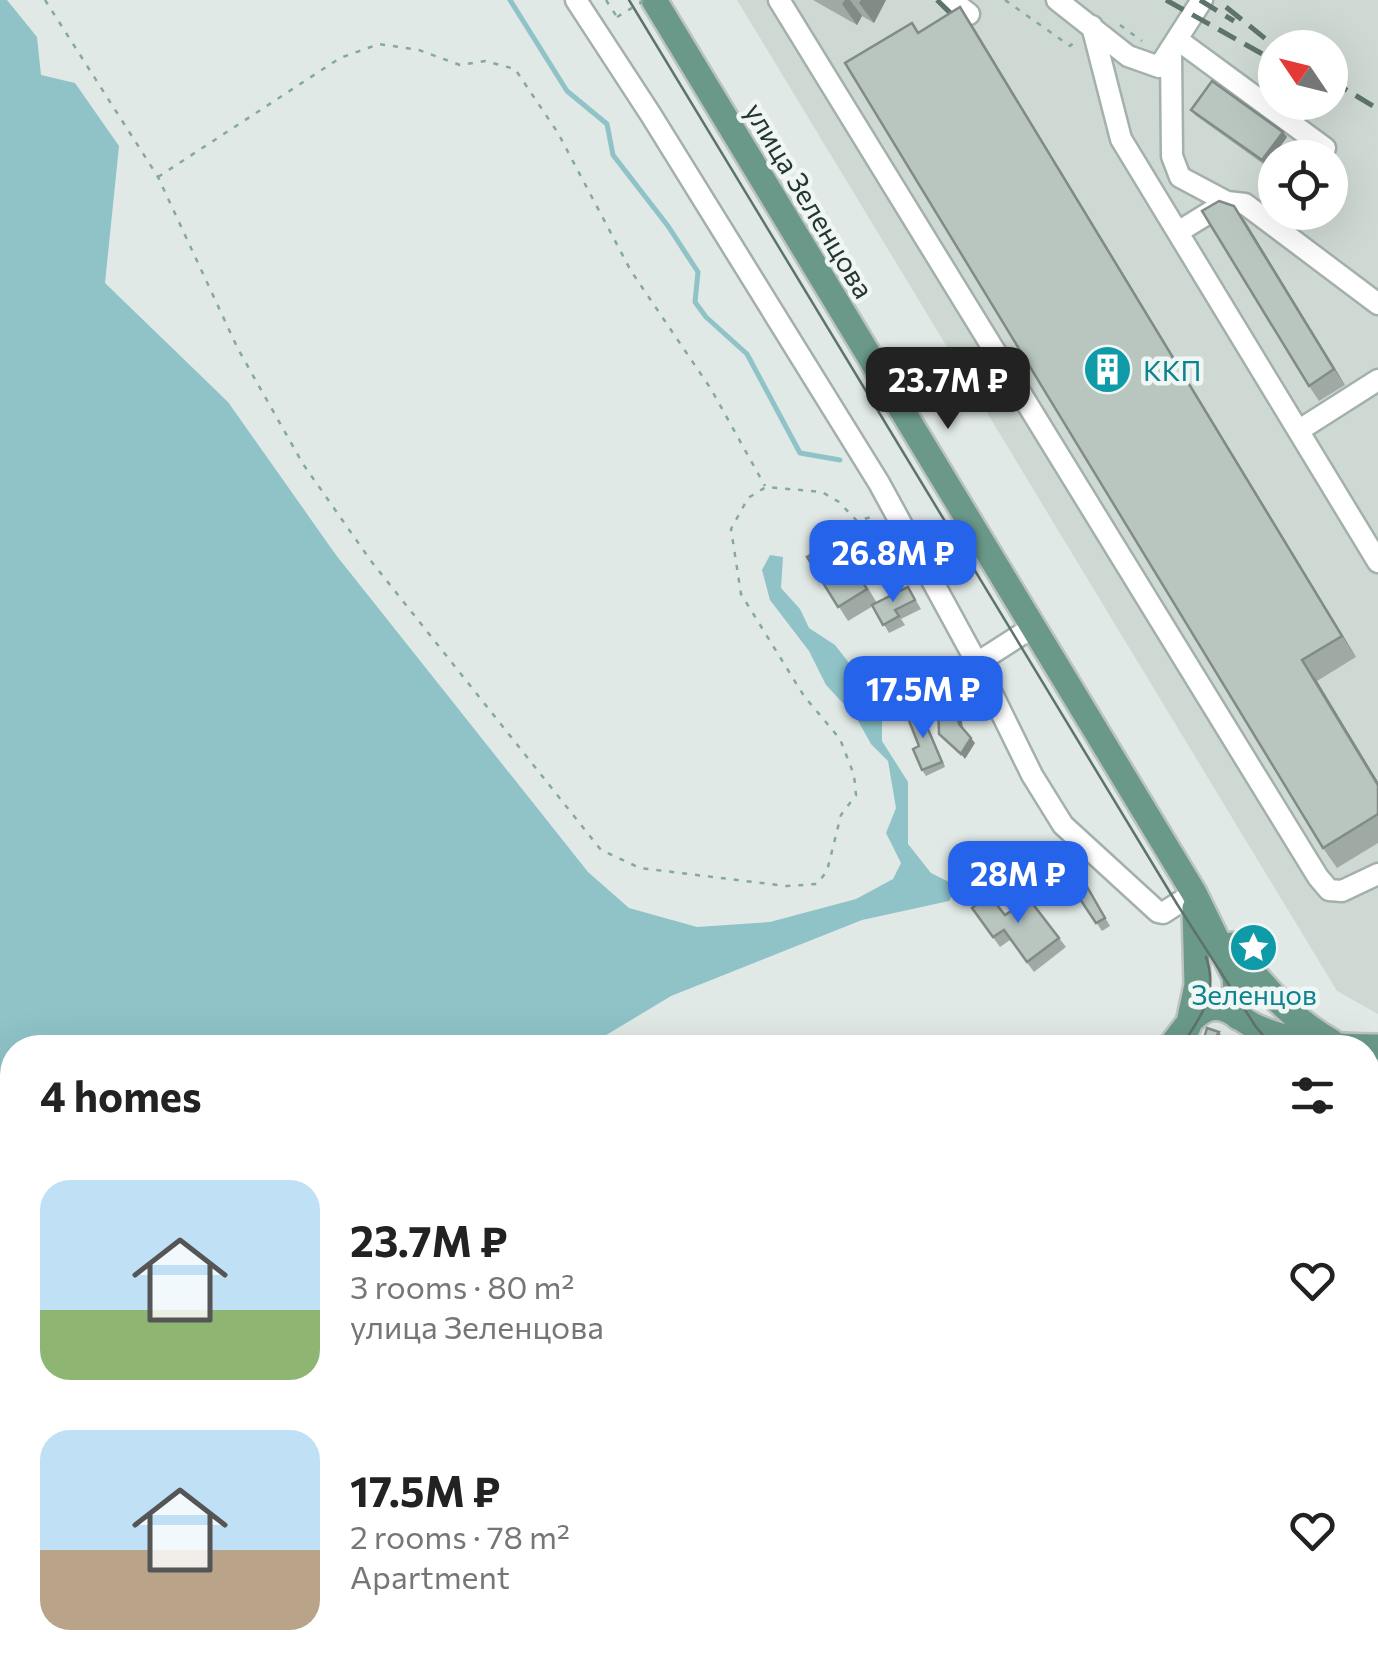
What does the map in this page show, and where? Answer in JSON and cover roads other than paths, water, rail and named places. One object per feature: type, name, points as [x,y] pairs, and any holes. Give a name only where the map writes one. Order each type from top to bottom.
[{"type":"main road","name":"улица Зеленцова","points":[[654,0],[1194,893],[1235,977],[1242,1029]]},
{"type":"main road","name":"улица Зеленцова","points":[[1188,1035],[1198,964],[1194,893]]},
{"type":"main road","points":[[1194,893],[1268,992],[1321,1035]]},
{"type":"main road","points":[[1188,1035],[1196,1016],[1211,1008],[1223,1008],[1242,1029],[1276,1035]]},
{"type":"lane","points":[[576,0],[652,115],[896,511],[1032,775],[1064,825],[1158,912],[1194,893]]},
{"type":"lane","points":[[779,0],[1318,878],[1329,890],[1342,891],[1378,874]]},
{"type":"lane","points":[[951,0],[969,14]]},
{"type":"lane","points":[[1056,0],[1128,56],[1159,67],[1202,0]]},
{"type":"lane","points":[[1092,26],[1122,139],[1378,562]]},
{"type":"lane","points":[[1174,46],[1313,140]]},
{"type":"lane","points":[[1174,46],[1172,156],[1180,177],[1227,202],[1245,204],[1378,304]]},
{"type":"lane","points":[[1155,194],[1180,177]]},
{"type":"lane","points":[[1178,232],[1227,202]]},
{"type":"lane","points":[[1301,430],[1378,380]]},
{"type":"lane","points":[[977,663],[1033,627]]},
{"type":"water","points":[[0,0],[7,0],[37,37],[41,75],[75,83],[119,146],[105,283],[228,402],[336,555],[588,872],[629,908],[697,927],[770,922],[856,899],[893,879],[901,863],[886,833],[896,808],[888,761],[871,744],[856,717],[826,685],[809,651],[770,600],[762,570],[770,555],[783,557],[781,588],[800,609],[809,628],[835,645],[860,677],[882,717],[882,741],[908,782],[908,844],[931,873],[957,886],[949,901],[862,920],[671,996],[606,1035],[0,1035]]},
{"type":"waterway","points":[[510,0],[567,91],[607,124],[613,155],[698,272],[695,302],[747,354],[800,453],[840,460]]},
{"type":"tram line","points":[[629,0],[1177,904],[1263,1035]]},
{"type":"tram line","points":[[1188,1035],[1209,994],[1206,957]]},
{"type":"railway","points":[[937,0],[969,31]]},
{"type":"railway","points":[[1166,0],[1258,51]]},
{"type":"railway","points":[[1200,0],[1234,21]]},
{"type":"railway","points":[[1226,7],[1258,33]]},
{"type":"railway","points":[[1348,91],[1378,109]]},
{"type":"place","name":"ККП","points":[[1108,370]]},
{"type":"place","name":"Зеленцов","points":[[1254,947]]}]
